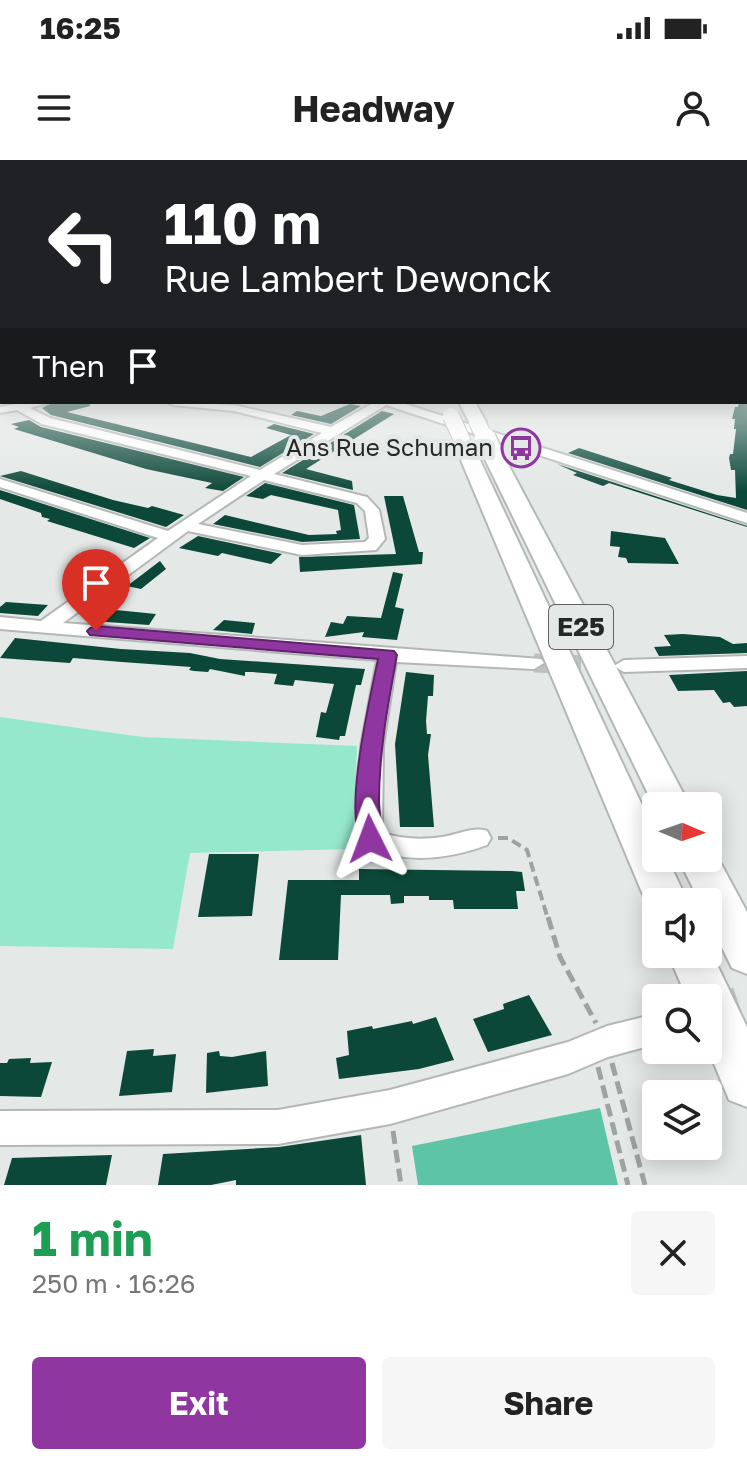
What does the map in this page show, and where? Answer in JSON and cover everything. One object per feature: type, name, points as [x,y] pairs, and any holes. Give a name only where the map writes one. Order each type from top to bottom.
[{"type":"highway","name":"E25","points":[[467,404],[470,432],[661,888]]},
{"type":"highway","name":"E25","points":[[448,409],[490,449],[665,792]]},
{"type":"highway","points":[[705,872],[747,954]]},
{"type":"highway","points":[[696,968],[747,1082]]},
{"type":"street","points":[[0,410],[34,404]]},
{"type":"street","points":[[195,404],[228,407],[331,431]]},
{"type":"street","points":[[45,627],[169,536],[331,431],[382,404]]},
{"type":"street","points":[[392,404],[747,518]]},
{"type":"street","points":[[20,407],[46,421],[362,500],[372,510],[377,539],[370,547],[302,550],[185,526]]},
{"type":"street","points":[[0,483],[169,536]]},
{"type":"street","points":[[0,623],[388,655],[534,663]]},
{"type":"street","points":[[388,655],[371,744],[370,839],[384,846],[415,847],[461,845],[478,838]]},
{"type":"street","points":[[624,666],[747,662]]},
{"type":"street","points":[[0,1128],[278,1127],[390,1107],[642,1033]]},
{"type":"path","points":[[478,838],[508,838],[527,850],[560,957],[600,1045],[645,1185]]},
{"type":"path","points":[[600,1045],[606,1090],[628,1185]]},
{"type":"path","points":[[390,1107],[401,1185]]},
{"type":"shaded area","points":[[0,717],[142,737],[357,746],[353,849],[190,853],[173,949],[0,946]]},
{"type":"shaded area","points":[[600,1108],[618,1185],[418,1185],[412,1146]]},
{"type":"building","points":[[49,404],[90,404],[67,412],[251,457],[291,435],[266,428],[274,424],[314,434],[260,467],[51,415],[42,408]]},
{"type":"building","points":[[350,404],[361,406],[331,424],[291,415],[297,411],[321,416]]},
{"type":"building","points":[[739,404],[747,404],[747,510],[568,453],[579,448],[672,478],[669,480],[736,498],[735,470],[731,470],[729,458],[733,454],[736,429],[735,419],[732,419],[735,407]]},
{"type":"building","points":[[382,411],[394,414],[306,469],[352,481],[353,490],[282,473]]},
{"type":"building","points":[[29,420],[41,427],[244,477],[223,491],[205,488],[212,483],[146,469],[14,429],[19,427],[11,424]]},
{"type":"building","points":[[557,464],[747,527],[609,483],[603,486],[573,475],[577,473]]},
{"type":"building","points":[[21,471],[113,500],[184,515],[166,527],[0,476]]},
{"type":"building","points":[[265,483],[354,505],[360,539],[302,542],[213,524],[225,515],[309,535],[337,534],[336,531],[341,530],[338,510],[271,495],[263,499],[246,496]]},
{"type":"building","points":[[0,490],[150,538],[134,548],[47,521],[50,519],[42,517],[41,513],[0,499]]},
{"type":"building","points":[[384,496],[403,496],[419,552],[423,552],[422,564],[300,572],[299,557],[396,554]]},
{"type":"building","points":[[611,531],[665,538],[679,564],[628,563],[626,558],[618,557],[620,547],[610,546]]},
{"type":"building","points":[[198,536],[282,554],[271,564],[222,553],[218,556],[179,548]]},
{"type":"building","points":[[160,561],[166,569],[141,589],[127,586]]},
{"type":"building","points":[[393,572],[403,574],[395,607],[404,609],[397,640],[362,637],[364,632],[325,637],[331,622],[343,624],[347,616],[381,618]]},
{"type":"building","points":[[6,602],[48,605],[38,616],[0,613],[0,607]]},
{"type":"building","points":[[103,609],[156,614],[149,625],[93,621]]},
{"type":"building","points":[[224,620],[255,623],[252,634],[213,630]]},
{"type":"building","points":[[664,635],[720,637],[733,644],[747,643],[747,653],[659,656],[654,647],[671,646]]},
{"type":"building","points":[[15,638],[190,653],[220,659],[365,669],[361,685],[356,685],[345,736],[340,736],[339,740],[316,737],[321,712],[326,713],[334,684],[295,680],[293,686],[274,684],[277,674],[245,672],[245,676],[210,669],[208,672],[189,670],[191,667],[73,658],[70,663],[0,658]]},
{"type":"building","points":[[747,671],[747,706],[734,707],[730,702],[723,703],[714,690],[678,691],[669,675]]},
{"type":"building","points":[[406,672],[434,675],[433,696],[428,696],[426,721],[427,734],[431,734],[428,755],[434,827],[400,827],[395,744]]},
{"type":"building","points":[[209,854],[259,854],[252,916],[198,917]]},
{"type":"building","points":[[359,869],[522,872],[525,891],[516,891],[518,909],[454,909],[453,900],[429,900],[429,896],[404,896],[404,903],[391,904],[390,895],[341,895],[338,960],[279,960],[288,880],[359,880]]},
{"type":"building","points":[[529,995],[552,1035],[488,1052],[473,1019],[504,1009],[503,1004]]},
{"type":"building","points":[[436,1017],[454,1060],[419,1069],[339,1079],[336,1058],[349,1055],[347,1031],[412,1021],[413,1024]]},
{"type":"building","points":[[154,1049],[153,1056],[176,1054],[172,1092],[119,1096],[127,1051]]},
{"type":"building","points":[[219,1051],[220,1056],[232,1057],[266,1051],[268,1086],[206,1093],[207,1053]]},
{"type":"building","points":[[31,1058],[30,1063],[52,1062],[41,1097],[0,1096],[0,1063],[7,1063],[9,1059]]},
{"type":"building","points":[[361,1135],[366,1185],[236,1185],[236,1180],[211,1185],[158,1185],[163,1154],[279,1147]]},
{"type":"building","points":[[112,1155],[106,1185],[4,1185],[12,1158]]},
{"type":"tunnel","points":[[534,663],[612,666]]},
{"type":"tunnel","points":[[722,1008],[747,1000]]},
{"type":"place","name":"Ans Rue Schuman","points":[[521,448]]},
{"type":"route","points":[[96,631],[388,655],[371,744],[370,839]]}]
